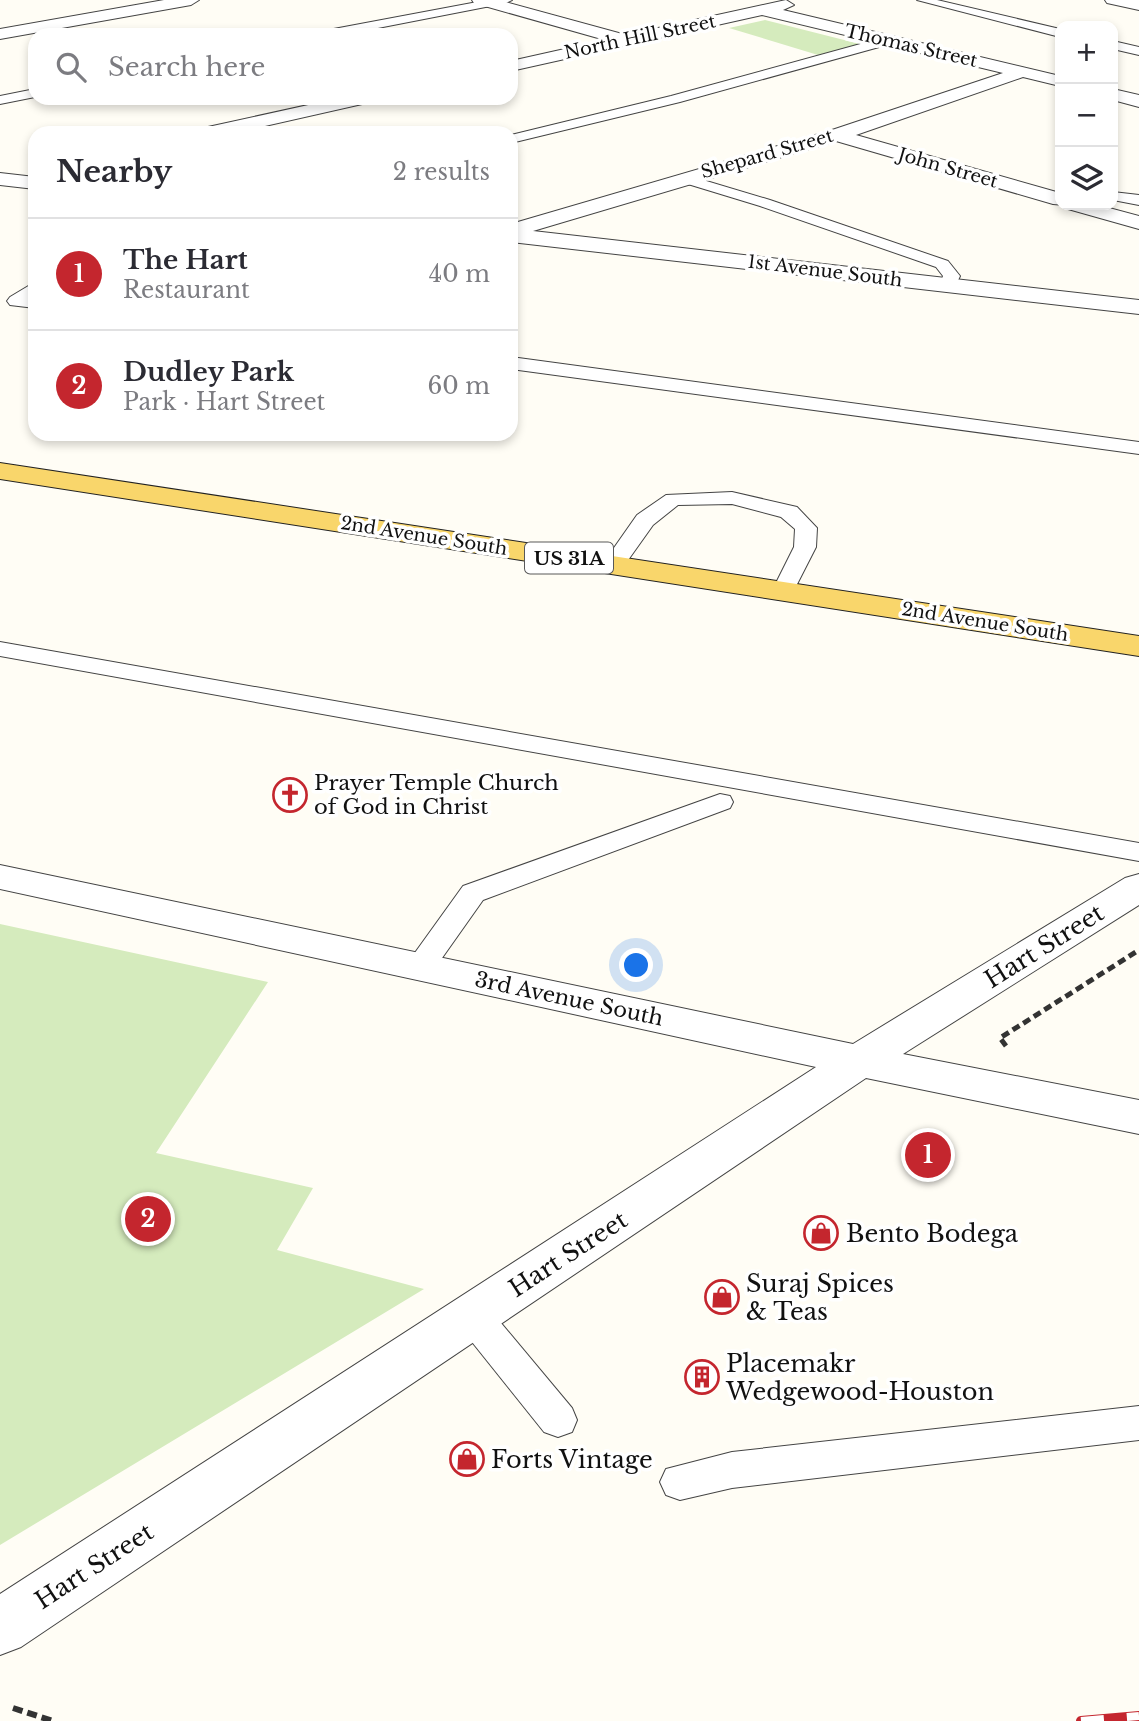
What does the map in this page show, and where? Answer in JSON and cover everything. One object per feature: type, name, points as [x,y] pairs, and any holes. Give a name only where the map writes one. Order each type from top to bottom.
[{"type":"main road","name":"2nd Avenue South","points":[[0,471],[1139,646]]},
{"type":"street","points":[[90,0],[119,13]]},
{"type":"street","points":[[34,28],[191,0]]},
{"type":"street","points":[[1113,0],[1139,5]]},
{"type":"street","points":[[491,1],[625,40]]},
{"type":"street","name":"North Hill Street","points":[[518,63],[798,3]]},
{"type":"street","name":"Thomas Street","points":[[761,10],[1055,81]]},
{"type":"street","points":[[0,34],[28,29]]},
{"type":"street","name":"Shepard Street","points":[[518,231],[683,178],[836,135],[1022,72]]},
{"type":"street","points":[[1118,95],[1139,101]]},
{"type":"street","points":[[239,126],[334,105]]},
{"type":"street","name":"John Street","points":[[836,135],[1055,196]]},
{"type":"street","points":[[1093,210],[1139,223]]},
{"type":"street","name":"1st Avenue South","points":[[518,234],[1139,307]]},
{"type":"street","points":[[1108,304],[1115,294],[1139,285]]},
{"type":"street","name":"3rd Avenue South","points":[[0,877],[859,1061],[1139,1117]]},
{"type":"street","name":"Hart Street","points":[[0,1627],[859,1061],[1139,887]]},
{"type":"lane","points":[[923,0],[1055,32]]},
{"type":"lane","points":[[358,28],[491,1]]},
{"type":"lane","points":[[518,137],[675,99],[886,41]]},
{"type":"lane","points":[[1118,46],[1139,51]]},
{"type":"lane","points":[[0,100],[28,94]]},
{"type":"lane","points":[[683,178],[765,203],[942,264],[952,276],[948,285]]},
{"type":"lane","points":[[1118,197],[1139,200]]},
{"type":"lane","points":[[8,300],[28,290]]},
{"type":"lane","points":[[8,300],[28,302]]},
{"type":"lane","points":[[518,364],[601,373],[906,418],[1139,447]]},
{"type":"lane","points":[[613,565],[645,520],[673,499],[732,498],[789,512],[806,528],[804,547],[783,591]]},
{"type":"lane","points":[[0,649],[1139,852]]},
{"type":"lane","points":[[419,968],[473,893],[720,802]]},
{"type":"lane","points":[[473,1316],[558,1420]]},
{"type":"lane","points":[[680,1482],[732,1470],[1139,1423]]},
{"type":"path","points":[[1000,1038],[1139,950]]},
{"type":"path","points":[[13,1708],[53,1721]]},
{"type":"green space","points":[[765,20],[860,44],[818,55],[729,28]]},
{"type":"green space","points":[[0,924],[268,982],[156,1153],[313,1188],[277,1250],[424,1289],[0,1545]]},
{"type":"railway","points":[[1081,1721],[1139,1716]]},
{"type":"place","name":"Prayer Temple Church of God in Christ","points":[[290,795]]},
{"type":"place","name":"The Hart","points":[[928,1155]]},
{"type":"place","name":"Dudley Park","points":[[148,1219]]},
{"type":"place","name":"Bento Bodega","points":[[821,1233]]},
{"type":"place","name":"Suraj Spices & Teas","points":[[722,1297]]},
{"type":"place","name":"Placemakr Wedgewood-Houston","points":[[702,1377]]},
{"type":"place","name":"Forts Vintage","points":[[467,1459]]}]
